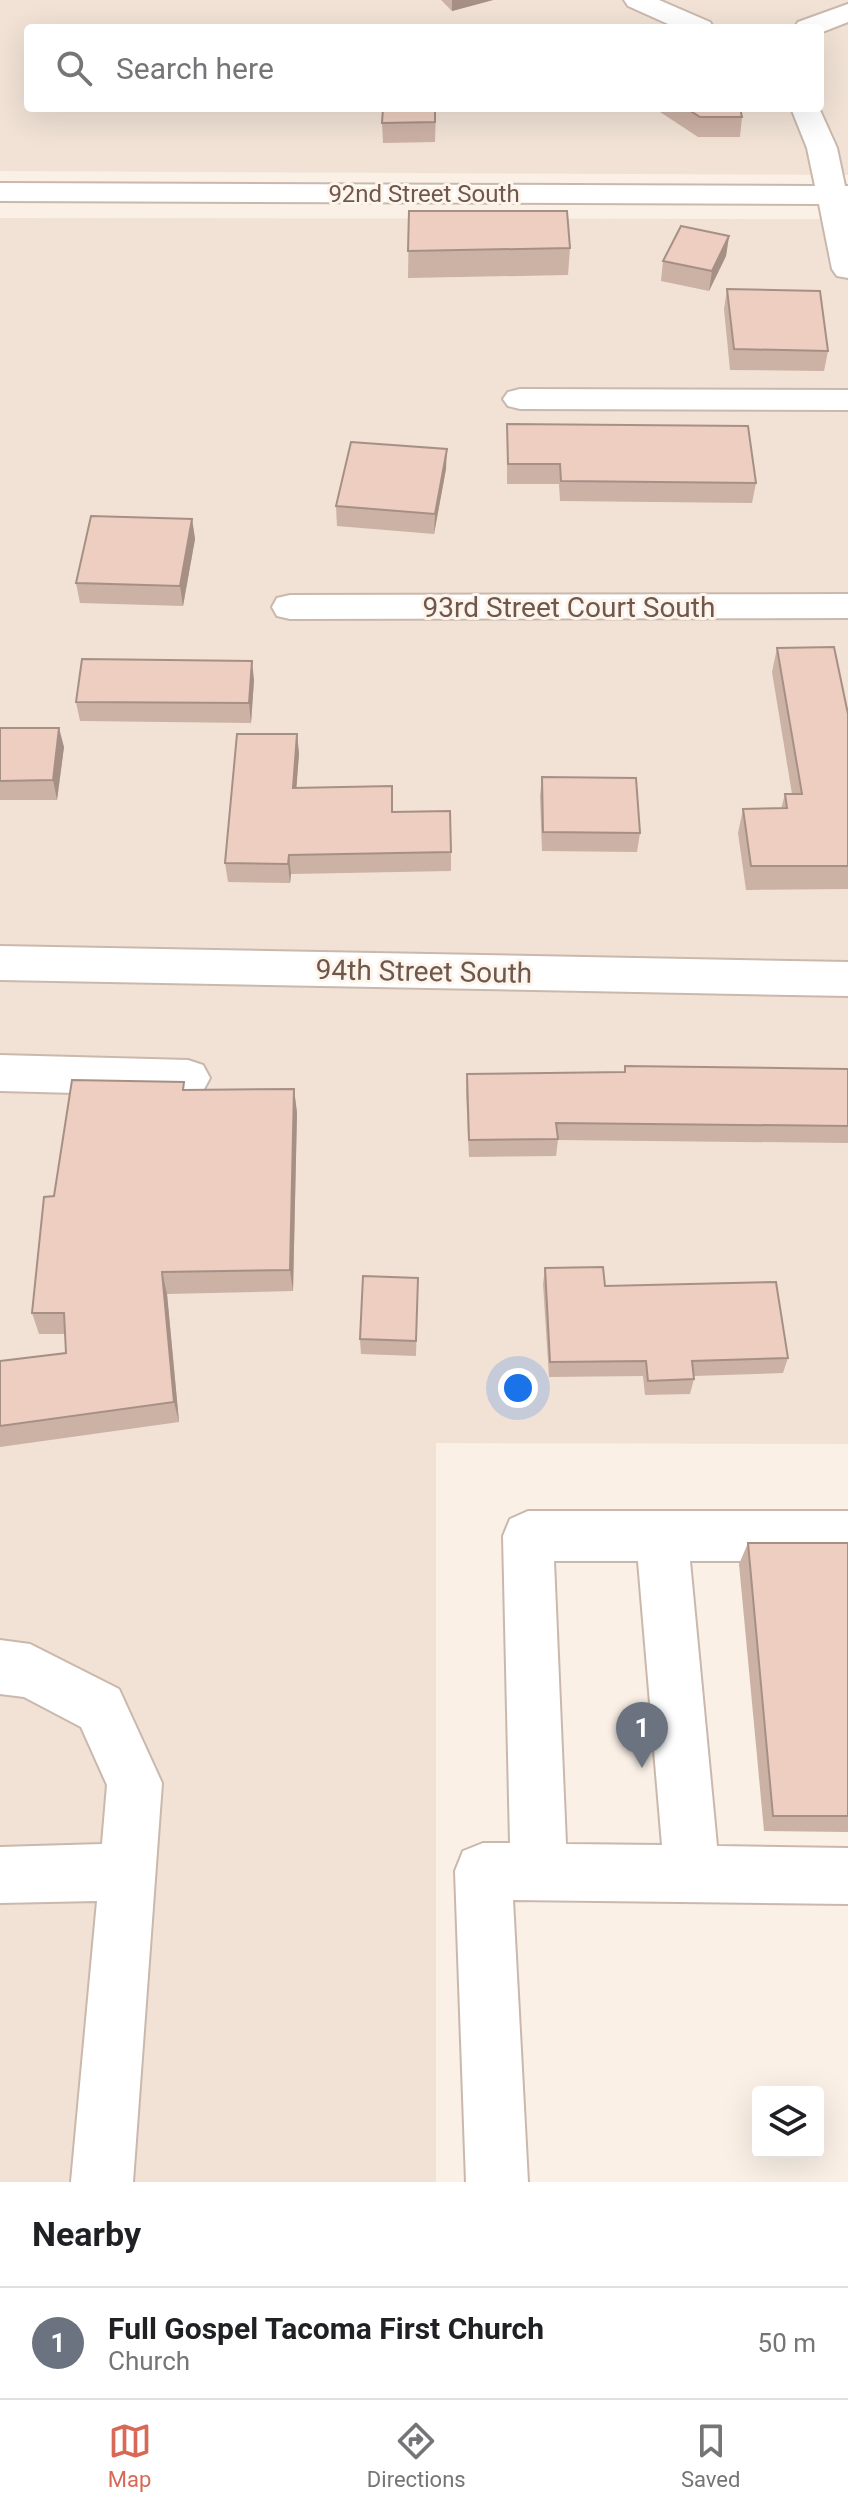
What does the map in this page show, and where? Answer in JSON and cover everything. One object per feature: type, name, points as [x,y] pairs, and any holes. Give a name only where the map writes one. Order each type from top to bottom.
[{"type":"street","points":[[637,0],[691,24]]},
{"type":"street","points":[[818,24],[848,12]]},
{"type":"street","points":[[807,112],[840,195],[848,269]]},
{"type":"street","name":"92nd Street South","points":[[0,192],[840,195]]},
{"type":"street","points":[[520,399],[848,400]]},
{"type":"street","name":"93rd Street Court South","points":[[290,607],[848,606]]},
{"type":"street","name":"94th Street South","points":[[0,963],[848,979]]},
{"type":"street","points":[[0,1073],[188,1078]]},
{"type":"street","points":[[539,1872],[528,1536],[848,1536]]},
{"type":"street","points":[[662,1536],[692,1874]]},
{"type":"street","points":[[0,1667],[30,1671],[100,1708],[135,1783],[102,2182]]},
{"type":"street","points":[[497,2182],[483,1871],[848,1876]]},
{"type":"street","points":[[0,1875],[128,1872]]},
{"type":"shaded area","points":[[0,0],[848,0],[848,175],[0,171]]},
{"type":"shaded area","points":[[0,218],[848,219],[848,1444],[436,1443],[436,2182],[0,2182]]},
{"type":"building","points":[[383,112],[435,112],[435,122],[382,123]]},
{"type":"building","points":[[692,112],[741,112],[742,117],[700,117]]},
{"type":"building","points":[[409,211],[567,211],[570,248],[408,251]]},
{"type":"building","points":[[681,226],[729,236],[712,271],[663,261]]},
{"type":"building","points":[[727,289],[820,291],[828,351],[734,349]]},
{"type":"building","points":[[507,424],[748,426],[756,483],[561,481],[560,464],[508,464]]},
{"type":"building","points":[[351,442],[447,449],[435,514],[336,506]]},
{"type":"building","points":[[91,516],[192,519],[180,586],[76,583]]},
{"type":"building","points":[[834,647],[848,714],[848,866],[751,866],[743,809],[787,808],[785,794],[802,794],[777,648]]},
{"type":"building","points":[[82,659],[252,661],[249,703],[76,702]]},
{"type":"building","points":[[0,728],[59,728],[53,780],[0,781]]},
{"type":"building","points":[[237,734],[297,734],[293,788],[392,786],[392,812],[450,811],[451,852],[289,855],[288,864],[225,863]]},
{"type":"building","points":[[542,777],[636,778],[640,833],[543,832]]},
{"type":"building","points":[[625,1066],[848,1069],[848,1126],[556,1123],[558,1139],[469,1140],[467,1074],[625,1072]]},
{"type":"building","points":[[72,1080],[184,1082],[183,1090],[294,1089],[290,1270],[162,1272],[174,1402],[0,1426],[0,1361],[66,1353],[64,1313],[32,1313],[44,1197],[54,1196]]},
{"type":"building","points":[[603,1267],[605,1286],[776,1282],[788,1358],[692,1361],[694,1379],[648,1381],[646,1361],[550,1362],[545,1268]]},
{"type":"building","points":[[363,1276],[418,1278],[416,1341],[360,1339]]},
{"type":"building","points":[[748,1543],[848,1543],[848,1816],[773,1816]]},
{"type":"place","name":"Full Gospel Tacoma First Church","points":[[642,1768]]}]
